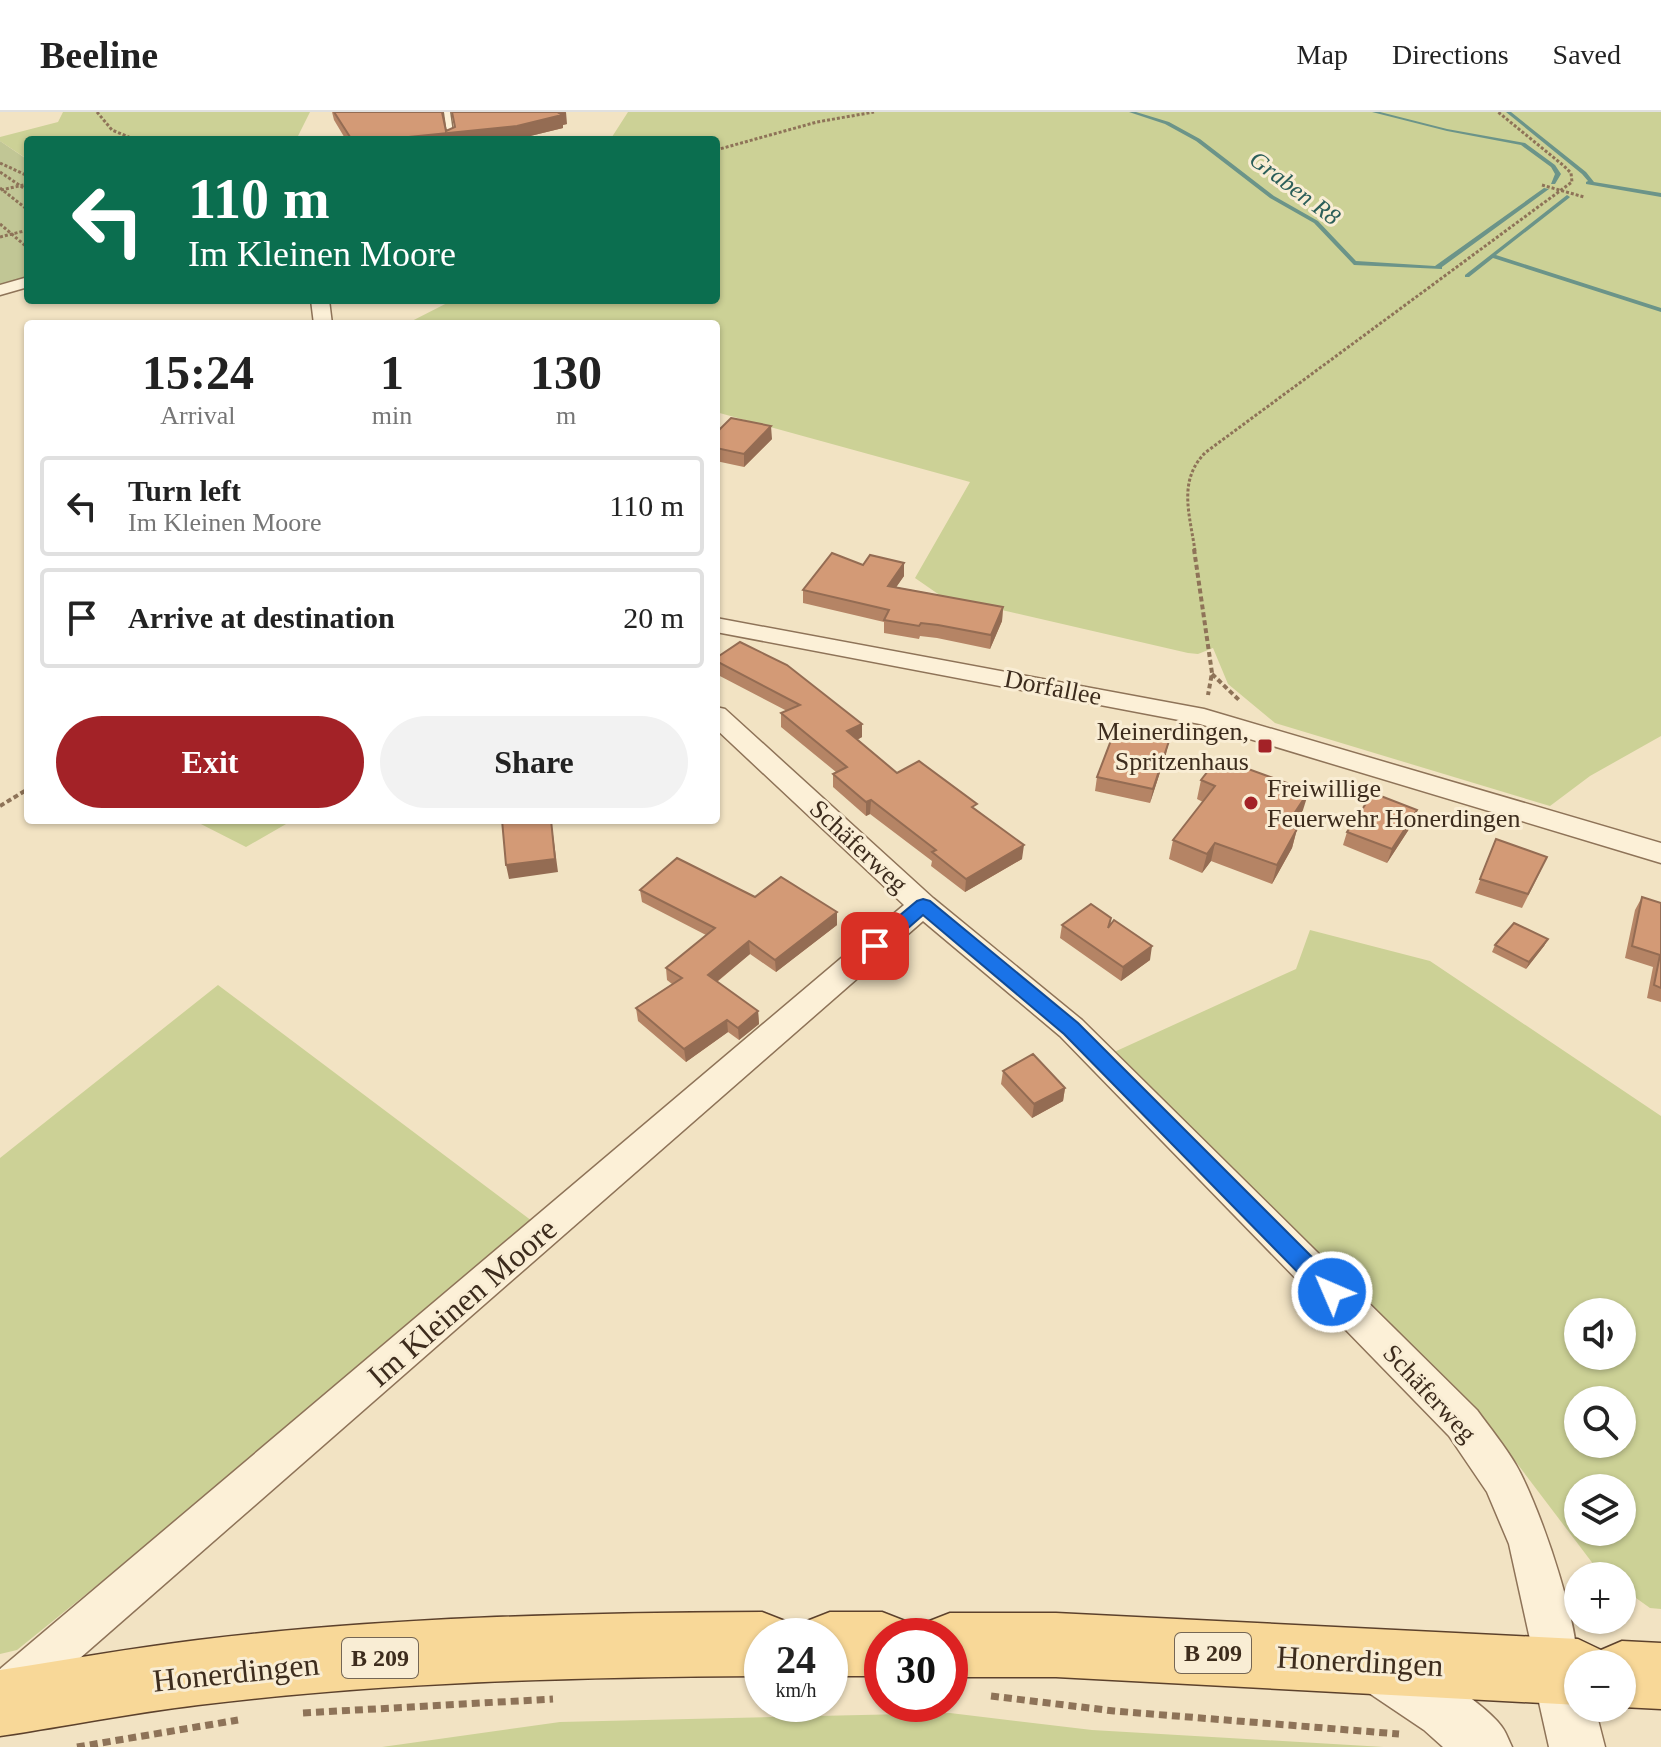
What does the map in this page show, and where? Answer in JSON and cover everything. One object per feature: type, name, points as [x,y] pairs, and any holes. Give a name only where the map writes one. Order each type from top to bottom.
[{"type":"main road","name":"Honerdingen","points":[[0,1700],[242,1668],[444,1654],[744,1644]]},
{"type":"main road","name":"Honerdingen","points":[[968,1667],[1056,1645],[1564,1672]]},
{"type":"main road","points":[[1636,1675],[1661,1676]]},
{"type":"street","points":[[0,290],[24,283]]},
{"type":"street","name":"Dorfallee","points":[[720,626],[1204,717],[1661,853]]},
{"type":"street","name":"Schäferweg","points":[[720,719],[923,905],[1071,1028],[1463,1423],[1502,1479],[1530,1544],[1564,1656]]},
{"type":"street","name":"Im Kleinen Moore","points":[[0,1700],[923,905]]},
{"type":"street","points":[[1370,1662],[1443,1711],[1484,1747]]},
{"type":"street","points":[[1574,1722],[1577,1747]]},
{"type":"lane","points":[[447,112],[450,136]]},
{"type":"path","points":[[97,112],[101,123],[121,136]]},
{"type":"path","points":[[720,149],[817,122],[874,112]]},
{"type":"path","points":[[1204,717],[1212,673],[1186,490],[1193,464],[1219,441],[1572,182],[1571,173],[1498,112]]},
{"type":"path","points":[[0,163],[24,173]]},
{"type":"path","points":[[1,173],[18,169]]},
{"type":"path","points":[[1,173],[24,188]]},
{"type":"path","points":[[1,190],[24,185]]},
{"type":"path","points":[[1542,185],[1584,197]]},
{"type":"path","points":[[1,190],[24,207]]},
{"type":"path","points":[[0,224],[24,244]]},
{"type":"path","points":[[0,237],[24,231]]},
{"type":"path","points":[[0,806],[24,791]]},
{"type":"path","points":[[968,1671],[1114,1711],[1399,1734],[1411,1740]]},
{"type":"path","points":[[294,1714],[560,1698]]},
{"type":"path","points":[[77,1747],[247,1718]]},
{"type":"green space","points":[[63,112],[310,112],[298,136],[24,136],[24,157],[0,141],[0,137],[58,122]]},
{"type":"green space","points":[[628,112],[1661,112],[1661,736],[1590,776],[1550,806],[1275,723],[1228,684],[1213,648],[1198,654],[1188,653],[941,596],[915,578],[970,482],[720,413],[720,320],[414,320],[445,304],[720,304],[720,136],[613,136]]},
{"type":"green space","points":[[0,141],[24,157],[24,284],[0,291]]},
{"type":"green space","points":[[201,824],[286,824],[246,847]]},
{"type":"green space","points":[[1310,930],[1430,961],[1661,1116],[1661,1609],[1650,1608],[1636,1598],[1636,1562],[1592,1562],[1580,1546],[1636,1546],[1636,1474],[1564,1474],[1564,1525],[1478,1412],[1235,1203],[1112,1053],[1296,969]]},
{"type":"green space","points":[[218,985],[540,1227],[17,1650],[0,1654],[0,1158]]},
{"type":"green space","points":[[848,1715],[864,1715],[864,1722],[968,1722],[968,1715],[1092,1730],[1384,1747],[382,1747],[560,1722],[744,1718],[744,1722],[848,1722]]},
{"type":"building","points":[[334,112],[442,112],[446,131],[455,127],[452,112],[565,112],[517,126],[418,136],[349,136]]},
{"type":"building","points":[[731,418],[771,426],[744,454],[720,449],[720,429]]},
{"type":"building","points":[[832,553],[863,565],[870,555],[904,563],[888,586],[1003,607],[991,635],[938,625],[921,623],[919,626],[884,620],[889,610],[803,590]]},
{"type":"building","points":[[740,642],[787,665],[862,724],[847,731],[897,773],[919,761],[977,804],[972,807],[1024,845],[966,879],[932,852],[936,850],[871,800],[866,802],[833,774],[847,767],[781,713],[800,705],[720,663],[720,655]]},
{"type":"building","points":[[1115,730],[1169,741],[1153,789],[1097,777]]},
{"type":"building","points":[[1218,758],[1309,791],[1286,826],[1297,829],[1277,865],[1215,843],[1207,854],[1173,840],[1215,786],[1201,780]]},
{"type":"building","points":[[1373,793],[1417,810],[1392,849],[1347,832]]},
{"type":"building","points":[[502,824],[551,824],[555,859],[506,865]]},
{"type":"building","points":[[1496,839],[1547,857],[1528,894],[1480,879]]},
{"type":"building","points":[[677,858],[755,897],[781,877],[837,912],[775,960],[749,941],[708,975],[758,1011],[738,1028],[727,1020],[684,1049],[636,1008],[682,978],[666,968],[715,928],[640,890]]},
{"type":"building","points":[[1642,897],[1661,903],[1661,988],[1654,985],[1660,955],[1632,946]]},
{"type":"building","points":[[1091,904],[1111,918],[1108,928],[1114,920],[1152,946],[1123,967],[1062,925]]},
{"type":"building","points":[[1514,923],[1548,939],[1529,962],[1495,945]]},
{"type":"building","points":[[1033,1054],[1065,1088],[1034,1104],[1003,1071]]},
{"type":"waterway","name":"Graben R8","points":[[1131,112],[1167,123],[1198,140],[1272,197],[1316,222],[1354,263],[1436,268]]},
{"type":"waterway","points":[[1374,112],[1523,144],[1553,166],[1558,174],[1553,183]]},
{"type":"waterway","points":[[1508,112],[1584,173],[1592,183]]},
{"type":"waterway","points":[[1588,183],[1661,195]]},
{"type":"waterway","points":[[1436,268],[1546,189]]},
{"type":"waterway","points":[[1492,256],[1567,197]]},
{"type":"waterway","name":"Graben R8","points":[[1467,276],[1492,256]]},
{"type":"waterway","name":"Graben R8","points":[[1492,256],[1661,310]]},
{"type":"place","name":"Meinerdingen, Spritzenhaus","points":[[1265,746]]},
{"type":"place","name":"Freiwillige Feuerwehr Honerdingen","points":[[1251,803]]},
{"type":"route","points":[[875,946],[923,905],[1071,1028],[1332,1292]]}]
